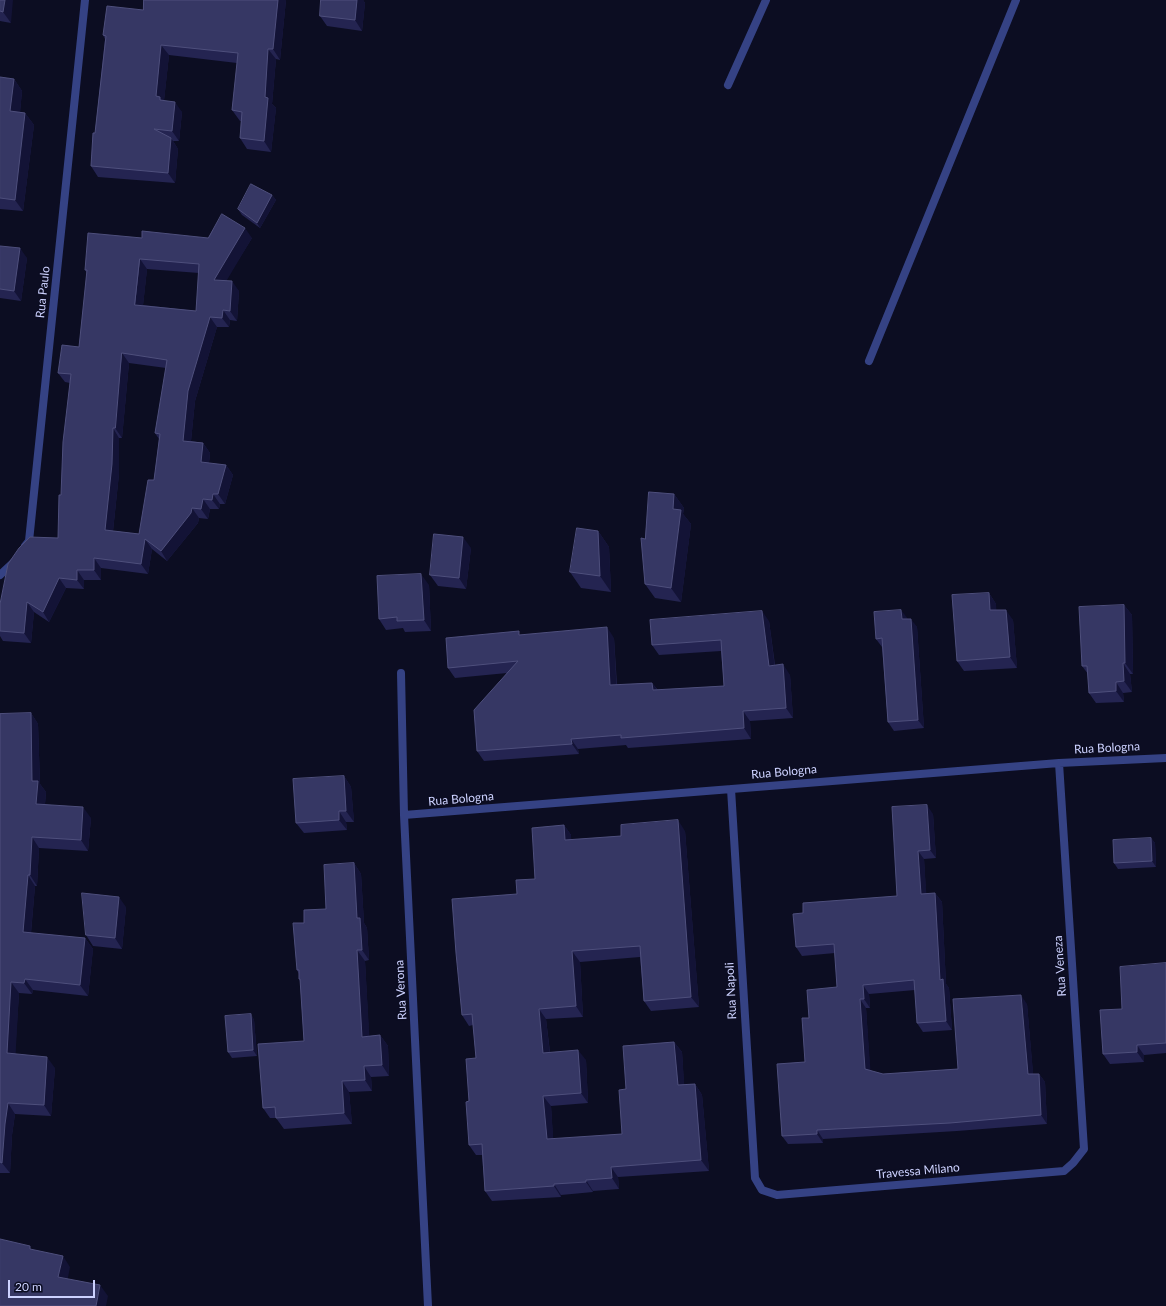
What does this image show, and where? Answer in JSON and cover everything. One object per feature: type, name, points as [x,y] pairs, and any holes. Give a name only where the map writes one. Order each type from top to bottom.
[{"type":"street","name":"Rua Paulo","points":[[0,575],[15,562],[29,541],[85,0]]},
{"type":"street","points":[[728,85],[766,0]]},
{"type":"street","points":[[869,361],[1016,0]]},
{"type":"street","name":"Rua Verona","points":[[401,673],[404,815],[428,1306]]},
{"type":"street","name":"Rua Bologna","points":[[404,815],[1059,763],[1166,758]]},
{"type":"street","name":"Rua Veneza","points":[[1059,763],[1084,1149],[1073,1163]]},
{"type":"street","name":"Rua Napoli","points":[[731,789],[754,1178],[762,1190]]},
{"type":"street","name":"Travessa Milano","points":[[762,1190],[777,1195],[1064,1171],[1073,1163]]},
{"type":"building","points":[[0,0],[5,0],[3,12],[0,11]]},
{"type":"building","points":[[144,0],[278,0],[273,49],[268,49],[265,97],[268,98],[264,141],[240,138],[242,112],[232,110],[238,53],[161,45],[156,96],[160,97],[160,100],[175,102],[172,131],[154,129],[171,138],[168,173],[91,166],[93,133],[95,133],[106,36],[103,35],[107,6],[143,10]]},
{"type":"building","points":[[321,0],[357,0],[355,20],[320,16]]},
{"type":"building","points":[[0,77],[14,79],[10,111],[25,113],[15,200],[0,198]]},
{"type":"building","points":[[251,184],[272,195],[257,223],[238,209]]},
{"type":"building","points":[[222,214],[245,228],[214,280],[232,281],[230,311],[223,310],[222,318],[210,317],[188,391],[183,441],[203,443],[201,462],[226,465],[218,494],[213,494],[212,500],[203,499],[201,509],[192,508],[191,513],[161,551],[145,539],[141,564],[94,558],[94,570],[77,570],[77,580],[59,578],[43,612],[27,602],[24,633],[0,631],[0,604],[8,564],[19,548],[30,537],[58,538],[59,495],[61,495],[63,442],[71,374],[58,373],[62,345],[79,347],[87,270],[85,270],[88,233],[142,238],[142,231],[208,238]],"holes":[[[140,259],[199,264],[196,311],[135,305]],[[122,353],[167,360],[155,433],[160,434],[154,480],[148,480],[139,534],[105,530],[112,464],[113,428],[115,428]]]},
{"type":"building","points":[[0,246],[20,248],[14,291],[0,289]]},
{"type":"building","points":[[649,492],[674,494],[673,509],[681,510],[671,588],[645,584],[641,538],[645,539]]},
{"type":"building","points":[[577,528],[598,531],[600,576],[570,572]]},
{"type":"building","points":[[434,534],[463,537],[459,578],[430,575]]},
{"type":"building","points":[[421,574],[424,620],[397,621],[397,617],[379,619],[377,576]]},
{"type":"building","points":[[989,593],[990,610],[1006,610],[1010,657],[957,661],[952,595]]},
{"type":"building","points":[[1124,605],[1124,681],[1116,682],[1116,691],[1089,693],[1087,666],[1082,666],[1079,607]]},
{"type":"building","points":[[901,610],[902,619],[911,619],[918,720],[888,722],[882,638],[876,639],[874,612]]},
{"type":"building","points":[[762,611],[769,666],[783,664],[786,708],[743,711],[744,728],[621,738],[621,735],[571,739],[572,744],[477,751],[474,710],[518,661],[448,668],[446,638],[519,631],[519,635],[607,627],[610,685],[652,683],[653,690],[724,686],[721,640],[652,645],[650,620]]},
{"type":"building","points":[[31,713],[32,781],[38,781],[36,804],[83,807],[81,840],[32,837],[30,875],[28,875],[23,932],[85,938],[80,985],[25,979],[24,983],[11,982],[7,1053],[47,1057],[44,1105],[8,1103],[2,1163],[0,1162],[0,714]]},
{"type":"building","points":[[344,776],[346,811],[339,811],[339,820],[296,823],[293,779]]},
{"type":"building","points":[[927,805],[930,850],[918,851],[921,894],[935,893],[940,980],[943,979],[946,1021],[917,1023],[914,980],[863,985],[864,999],[860,999],[865,1069],[883,1074],[958,1069],[953,999],[1021,995],[1028,1074],[1039,1074],[1041,1115],[950,1123],[817,1130],[817,1134],[782,1136],[777,1064],[805,1062],[802,1018],[809,1018],[807,990],[837,987],[834,944],[796,947],[793,914],[803,913],[803,903],[897,896],[892,807]]},
{"type":"building","points":[[678,820],[691,997],[644,1001],[640,946],[572,951],[576,1006],[539,1009],[543,1053],[578,1050],[581,1093],[543,1096],[547,1139],[622,1134],[619,1090],[626,1089],[623,1046],[674,1042],[678,1085],[695,1084],[701,1160],[611,1167],[612,1178],[586,1180],[586,1182],[554,1184],[554,1186],[485,1191],[482,1144],[469,1145],[466,1102],[469,1101],[466,1059],[476,1058],[472,1014],[462,1015],[452,899],[517,894],[516,880],[535,879],[532,828],[564,825],[565,840],[621,836],[621,825]]},
{"type":"building","points":[[1151,838],[1152,861],[1114,863],[1113,840]]},
{"type":"building","points":[[354,863],[357,918],[360,918],[362,950],[357,950],[362,1037],[380,1035],[382,1065],[364,1066],[365,1080],[342,1081],[344,1113],[276,1118],[275,1107],[263,1108],[258,1044],[304,1041],[300,979],[299,970],[297,970],[293,923],[304,923],[304,910],[326,909],[324,865]]},
{"type":"building","points":[[82,893],[119,897],[115,938],[86,935]]},
{"type":"building","points":[[1166,963],[1166,1043],[1137,1045],[1137,1052],[1103,1054],[1100,1010],[1122,1009],[1120,967]]},
{"type":"building","points":[[251,1014],[253,1050],[228,1052],[225,1016]]},
{"type":"building","points":[[0,1239],[30,1246],[30,1249],[63,1256],[58,1277],[100,1285],[96,1306],[0,1306]]}]
